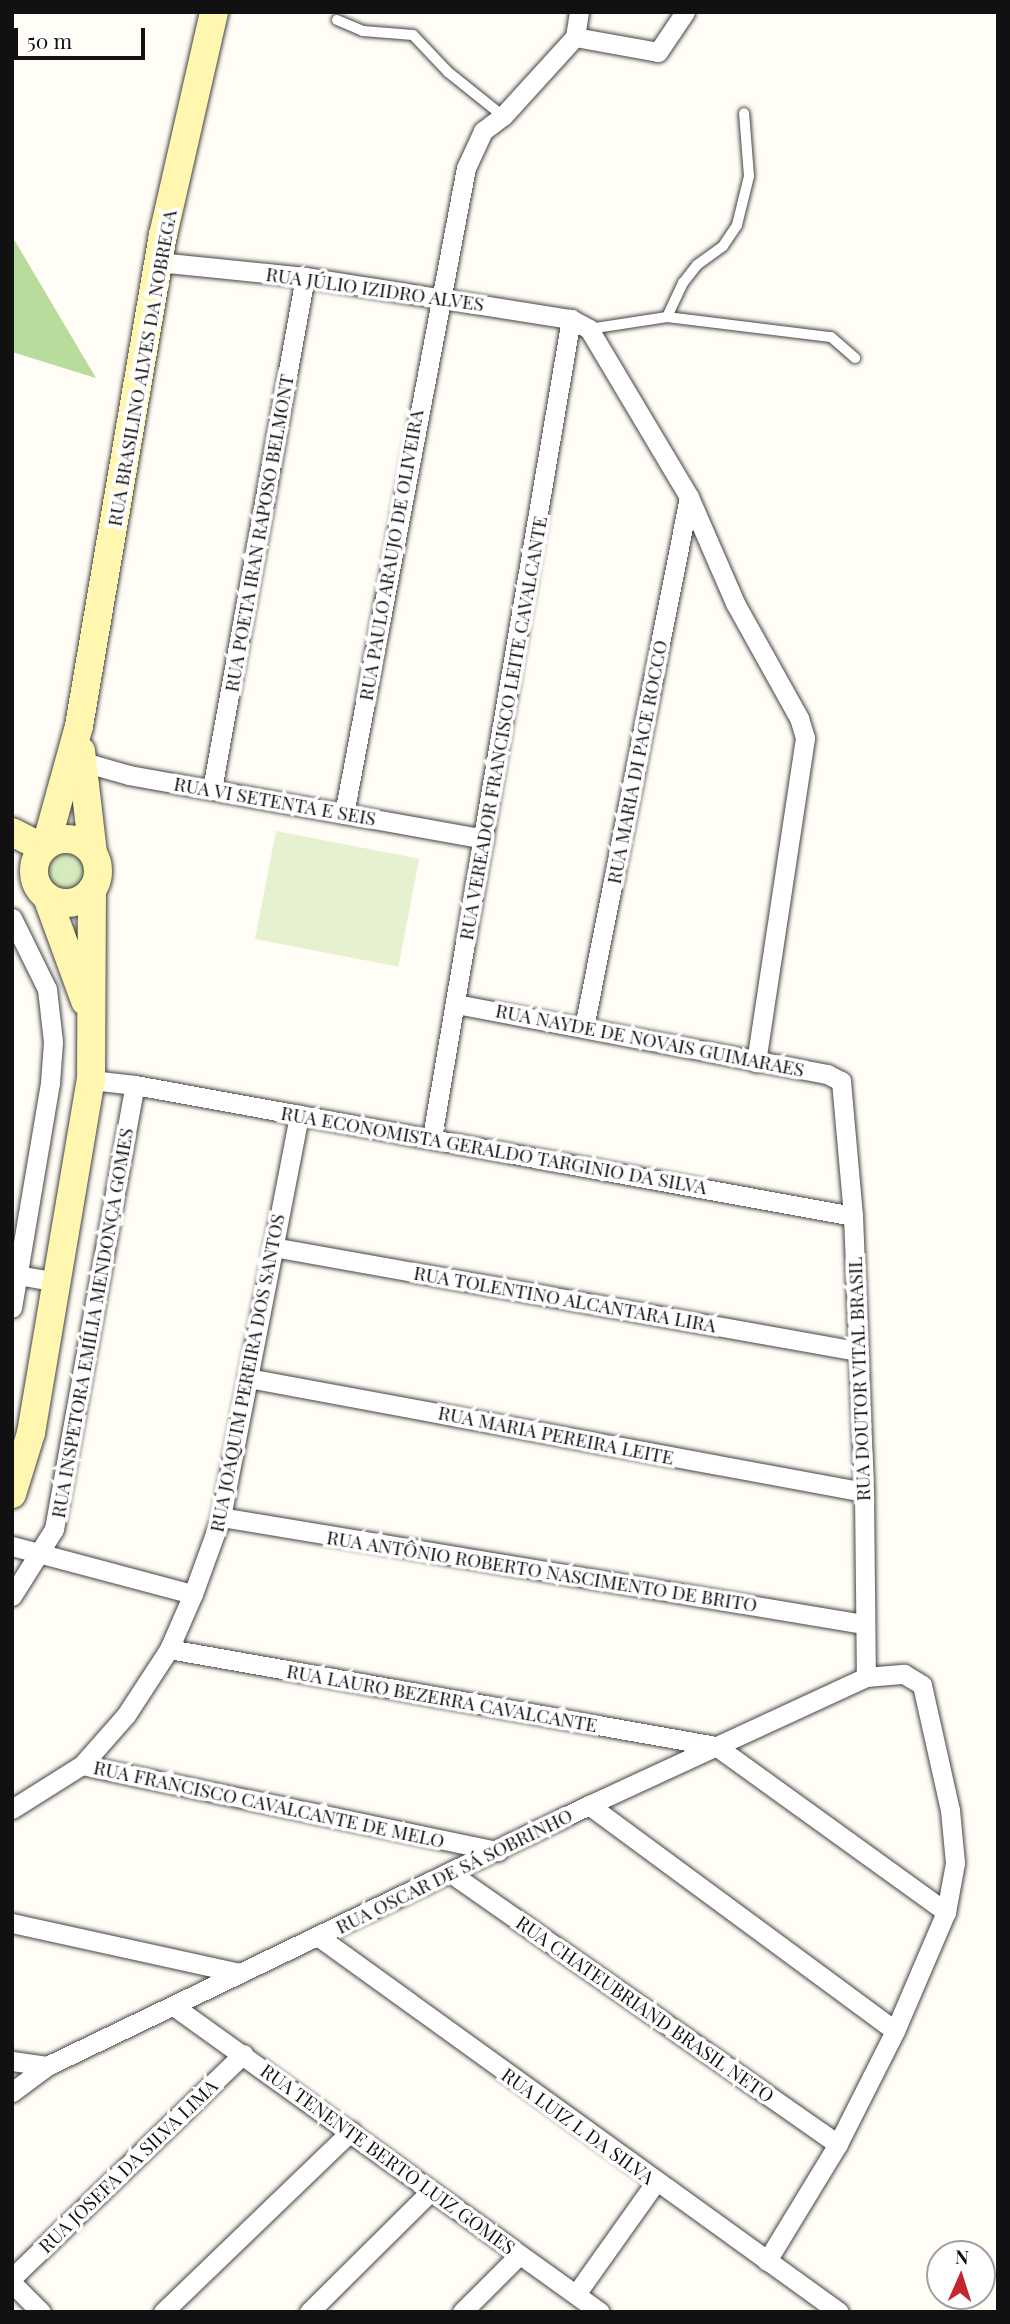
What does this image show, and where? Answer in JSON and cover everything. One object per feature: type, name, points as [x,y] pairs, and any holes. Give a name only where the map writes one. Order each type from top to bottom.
[{"type":"main road","name":"RUA BRASILINO ALVES DA NOBREGA","points":[[45,846],[78,745],[158,262],[214,12]]},
{"type":"main road","name":"RUA BRASILINO ALVES DA NOBREGA","points":[[78,745],[93,853]]},
{"type":"main road","points":[[12,832],[45,846],[71,839],[93,853],[99,871],[92,890],[91,1080],[31,1433],[12,1494]]},
{"type":"main road","points":[[45,846],[34,865],[90,1013]]},
{"type":"main road","points":[[12,865],[43,894],[71,903],[92,890]]},
{"type":"street","points":[[579,12],[575,37],[658,52],[685,12]]},
{"type":"street","name":"RUA PAULO ARAUJO DE OLIVEIRA","points":[[344,814],[457,199],[473,147],[483,131],[503,116],[575,37]]},
{"type":"street","name":"RUA JÚLIO IZIDRO ALVES","points":[[158,262],[305,277],[571,319],[589,328]]},
{"type":"street","name":"RUA POETA IRAN RAPOSO BELMONT","points":[[212,789],[305,277]]},
{"type":"street","name":"RUA VEREADOR FRANCISCO LEITE CAVALCANTE","points":[[432,1137],[571,319]]},
{"type":"street","points":[[589,328],[689,497],[736,603],[799,718],[805,738],[756,1062]]},
{"type":"street","name":"RUA MARIA DI PACE ROCCO","points":[[584,1027],[689,497]]},
{"type":"street","name":"RUA VI SETENTA E SEIS","points":[[78,745],[130,775],[483,839]]},
{"type":"street","points":[[12,918],[47,989],[53,1042],[51,1083],[15,1274],[12,1308]]},
{"type":"street","name":"RUA NAYDE DE NOVAIS GUIMARAES","points":[[456,1004],[828,1074],[841,1081]]},
{"type":"street","points":[[91,1080],[135,1085]]},
{"type":"street","name":"RUA DOUTOR VITAL BRASIL","points":[[841,1081],[853,1216],[864,1492],[866,1677]]},
{"type":"street","name":"RUA ECONOMISTA GERALDO TARGINIO DA SILVA","points":[[135,1085],[432,1137],[853,1216]]},
{"type":"street","name":"RUA INSPETORA EMÍLIA MENDONÇA GOMES","points":[[12,1596],[40,1556],[54,1530],[135,1085]]},
{"type":"street","name":"RUA JOAQUIM PEREIRA DOS SANTOS","points":[[12,1809],[82,1765],[126,1715],[169,1649],[193,1594],[221,1517],[299,1114]]},
{"type":"street","name":"RUA TOLENTINO ALCANTARA LIRA","points":[[273,1247],[857,1351]]},
{"type":"street","points":[[15,1274],[58,1282]]},
{"type":"street","name":"RUA MARIA PEREIRA LEITE","points":[[248,1378],[864,1492]]},
{"type":"street","name":"RUA ANTÔNIO ROBERTO NASCIMENTO DE BRITO","points":[[221,1517],[864,1624]]},
{"type":"street","points":[[12,1546],[40,1556],[193,1594]]},
{"type":"street","name":"RUA LAURO BEZERRA CAVALCANTE","points":[[169,1649],[716,1746]]},
{"type":"street","name":"RUA OSCAR DE SÁ SOBRINHO","points":[[12,2092],[47,2066],[452,1874],[589,1805],[866,1677],[904,1674],[922,1685],[950,1810],[955,1863],[946,1912]]},
{"type":"street","points":[[716,1746],[946,1912],[895,2031],[838,2144],[767,2262]]},
{"type":"street","name":"RUA FRANCISCO CAVALCANTE DE MELO","points":[[82,1765],[498,1851]]},
{"type":"street","points":[[589,1805],[895,2031]]},
{"type":"street","name":"RUA CHATEUBRIAND BRASIL NETO","points":[[452,1874],[838,2144]]},
{"type":"street","points":[[12,1923],[240,1973]]},
{"type":"street","name":"RUA LUIZ L DA SILVA","points":[[319,1937],[655,2183],[839,2312]]},
{"type":"street","name":"RUA TENENTE BERTO LUIZ GOMES","points":[[175,2007],[351,2131],[430,2193],[600,2312]]},
{"type":"street","name":"RUA JOSEFA DA SILVA LIMA","points":[[12,2278],[243,2054]]},
{"type":"street","points":[[12,2061],[47,2066]]},
{"type":"street","points":[[163,2312],[351,2131]]},
{"type":"street","points":[[576,2294],[655,2183]]},
{"type":"street","points":[[309,2312],[430,2193]]},
{"type":"street","points":[[462,2312],[519,2255]]},
{"type":"street","points":[[12,2283],[41,2312]]},
{"type":"lane","points":[[337,20],[363,31],[413,36],[448,72],[503,116]]},
{"type":"lane","points":[[667,317],[683,283],[697,265],[723,246],[737,225],[749,176],[744,113]]},
{"type":"lane","points":[[589,328],[667,317],[831,337],[855,358]]},
{"type":"green space","points":[[12,236],[96,378],[12,352]]},
{"type":"green space","points":[[276,831],[419,859],[398,967],[255,939]]},
{"type":"green space","points":[[66,851],[74,852],[80,857],[85,863],[85,879],[80,885],[74,890],[66,891],[58,890],[52,885],[47,879],[46,871],[47,863],[52,857],[58,852]]}]
